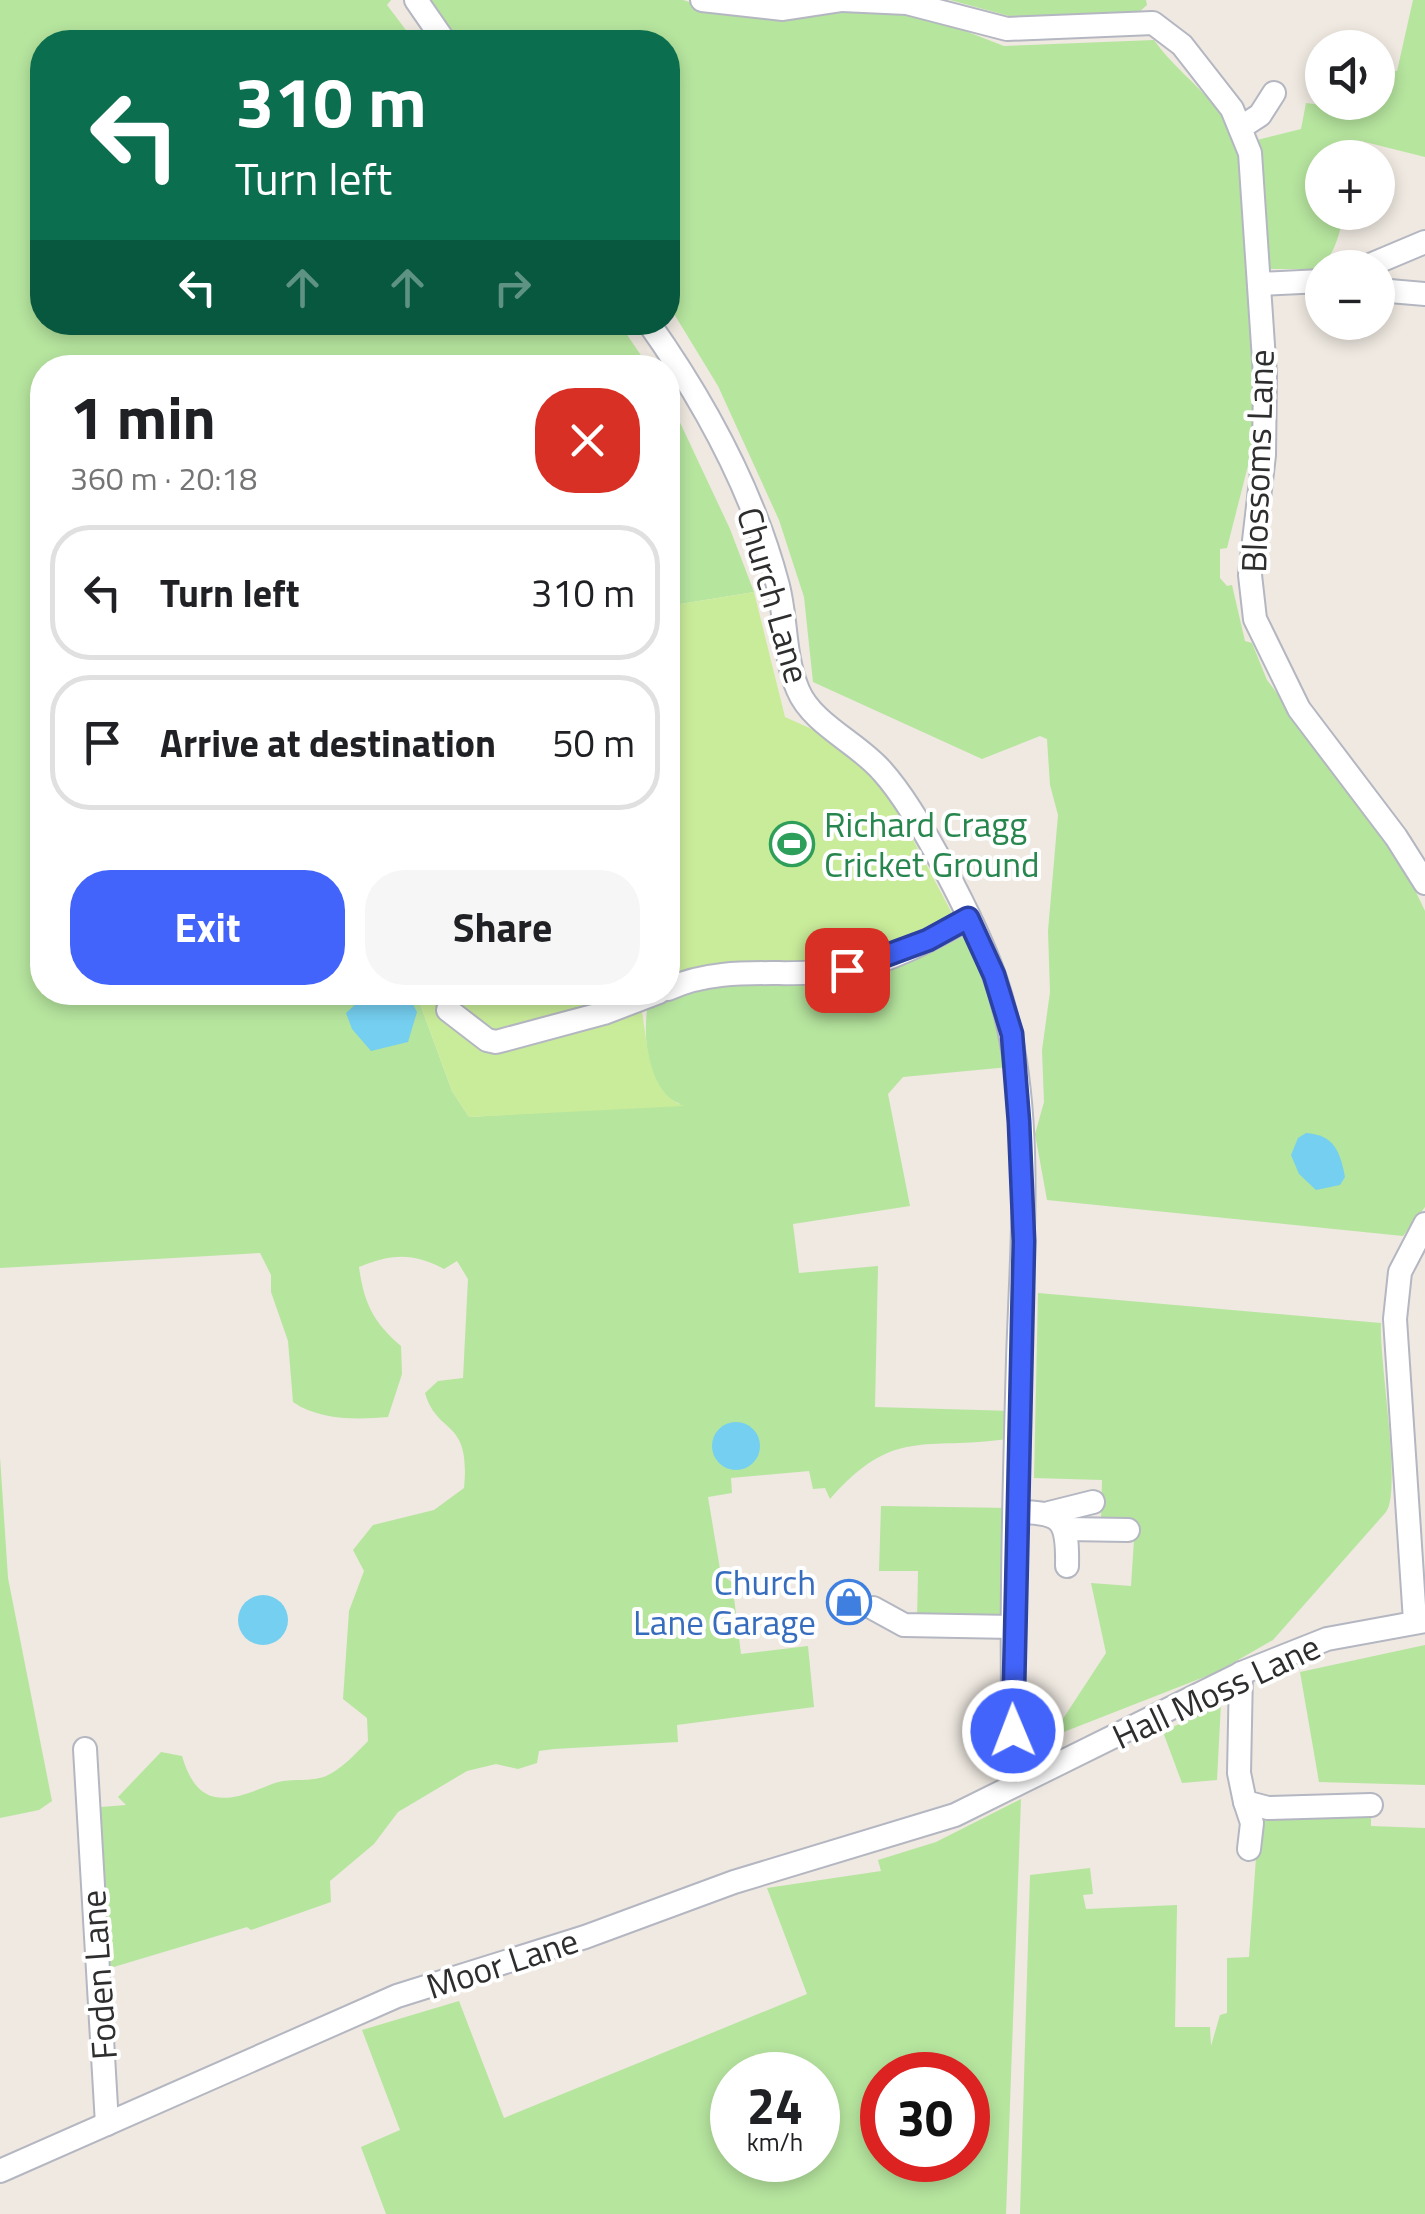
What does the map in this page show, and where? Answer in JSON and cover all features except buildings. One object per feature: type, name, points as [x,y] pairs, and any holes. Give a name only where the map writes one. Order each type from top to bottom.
[{"type":"street","points":[[416,0],[437,30]]},
{"type":"street","name":"Blossoms Lane","points":[[702,0],[783,9],[842,0],[907,3],[1007,28],[1154,12],[1182,45],[1232,109],[1250,152],[1265,375],[1264,455],[1250,575],[1255,618],[1299,709],[1396,837],[1425,884]]},
{"type":"street","points":[[1240,128],[1260,115],[1274,92]]},
{"type":"street","points":[[1395,255],[1425,242]]},
{"type":"street","points":[[1259,284],[1305,282]]},
{"type":"street","points":[[1395,291],[1425,294]]},
{"type":"street","name":"Church Lane","points":[[680,372],[701,405],[755,514],[779,586],[790,666],[799,694],[813,712],[885,774],[968,918],[994,975],[1012,1034],[1024,1241],[1015,1512],[1015,1785]]},
{"type":"street","points":[[680,985],[726,974],[847,970],[912,946],[968,918]]},
{"type":"street","points":[[448,1010],[486,1040],[496,1042],[625,1005]]},
{"type":"street","points":[[1420,1621],[1395,1319],[1400,1272],[1425,1224]]},
{"type":"street","points":[[1057,1521],[1093,1502]]},
{"type":"street","points":[[1015,1512],[1128,1530]]},
{"type":"street","points":[[1057,1521],[1067,1566]]},
{"type":"street","points":[[873,1608],[904,1626],[1014,1627]]},
{"type":"street","name":"Hall Moss Lane","points":[[1015,1785],[1241,1673],[1327,1638],[1420,1621]]},
{"type":"street","points":[[1241,1673],[1238,1773],[1252,1824],[1250,1849]]},
{"type":"street","name":"Foden Lane","points":[[85,1749],[91,1788],[88,1825],[108,2124]]},
{"type":"street","name":"Moor Lane","points":[[0,2171],[397,1996],[585,1937],[718,1888],[955,1816],[1015,1785]]},
{"type":"street","points":[[1245,1802],[1268,1808],[1371,1805]]},
{"type":"green space","points":[[0,0],[391,0],[387,5],[406,30],[30,30],[30,335],[627,335],[641,355],[30,355],[30,1005],[420,1005],[452,1091],[469,1117],[680,1104],[669,1098],[654,1077],[647,1050],[647,1010],[655,1005],[680,1005],[680,993],[701,986],[783,970],[935,951],[964,936],[986,981],[1009,1067],[903,1077],[888,1094],[910,1206],[793,1224],[799,1273],[878,1266],[875,1407],[1013,1411],[1007,1439],[911,1446],[892,1451],[853,1476],[830,1499],[825,1488],[813,1489],[809,1471],[731,1478],[732,1493],[708,1497],[721,1575],[732,1582],[741,1654],[808,1646],[814,1707],[677,1725],[678,1742],[539,1751],[537,1763],[518,1769],[496,1764],[467,1771],[398,1812],[374,1844],[330,1881],[331,1902],[251,1930],[247,1927],[107,1969],[98,1835],[101,1807],[126,1805],[118,1797],[161,1752],[182,1756],[189,1774],[206,1794],[229,1798],[278,1782],[326,1776],[368,1741],[367,1718],[343,1699],[349,1611],[364,1571],[353,1550],[373,1525],[434,1510],[464,1488],[463,1449],[425,1393],[438,1381],[463,1378],[468,1279],[457,1261],[444,1269],[401,1257],[359,1267],[371,1311],[401,1346],[402,1374],[388,1417],[351,1418],[314,1412],[293,1402],[288,1341],[271,1292],[271,1275],[260,1253],[0,1268]]},
{"type":"green space","points":[[427,0],[683,0],[734,16],[866,10],[937,20],[1004,46],[1154,40],[1216,108],[1232,133],[1247,191],[1254,421],[1253,446],[1227,548],[1220,549],[1220,578],[1227,586],[1232,585],[1245,641],[1252,643],[1267,680],[1395,848],[1425,911],[1425,1207],[1403,1236],[1047,1200],[1035,1134],[1044,1102],[1042,1050],[1050,992],[1048,931],[1058,815],[1050,785],[1047,739],[1040,736],[982,759],[813,682],[804,597],[779,520],[718,386],[680,324],[680,30],[448,30]]},
{"type":"green space","points":[[950,0],[1146,0],[1147,5],[1137,14],[1009,16]]},
{"type":"green space","points":[[1413,0],[1425,0],[1425,157],[1395,150],[1395,140],[1305,140],[1305,230],[1339,230],[1338,236],[1333,250],[1305,250],[1305,269],[1269,269],[1257,140],[1301,129],[1305,108],[1305,120],[1395,120],[1397,71]]},
{"type":"green space","points":[[680,423],[730,529],[754,592],[680,604]]},
{"type":"green space","name":"Richard Cragg Cricket Ground","points":[[754,592],[785,717],[834,739],[880,777],[964,936],[873,976],[831,984],[717,983],[680,995],[680,604]]},
{"type":"green space","name":"Richard Cragg Cricket Ground","points":[[420,1005],[647,1005],[641,1007],[655,1077],[671,1099],[683,1106],[469,1117],[452,1091]]},
{"type":"green space","points":[[1038,1293],[1381,1323],[1392,1479],[1386,1512],[1273,1640],[1217,1672],[1051,1737],[1106,1653],[1091,1583],[1131,1586],[1135,1524],[1101,1521],[1102,1480],[1034,1478]]},
{"type":"green space","points":[[0,1457],[8,1578],[52,1801],[39,1810],[0,1818]]},
{"type":"green space","points":[[881,1506],[1011,1508],[1008,1622],[917,1623],[918,1571],[879,1571]]},
{"type":"green space","points":[[1425,1645],[1425,1785],[1319,1782],[1300,1672]]},
{"type":"green space","points":[[1221,1703],[1217,1780],[1182,1783],[1163,1732]]},
{"type":"green space","points":[[1021,1799],[1006,2214],[386,2214],[361,2147],[400,2130],[362,2030],[459,2001],[504,2118],[807,1994],[767,1888],[881,1871],[878,1860],[936,1842]]},
{"type":"green space","points":[[1371,1811],[1371,1826],[1425,1828],[1425,2214],[1020,2214],[1030,1875],[1090,1868],[1093,1894],[1083,1895],[1086,1909],[1177,1905],[1175,2027],[1210,2027],[1211,2046],[1220,2015],[1227,2013],[1227,1958],[1249,1957],[1259,1815]]},
{"type":"water","points":[[355,1005],[413,1005],[417,1012],[408,1042],[371,1051],[352,1029],[346,1013]]},
{"type":"water","points":[[1306,1133],[1323,1137],[1334,1146],[1345,1177],[1340,1185],[1316,1190],[1299,1174],[1291,1155],[1298,1138]]},
{"type":"water","points":[[736,1422],[753,1429],[760,1446],[753,1463],[736,1470],[719,1463],[712,1446],[719,1429]]},
{"type":"water","points":[[263,1595],[281,1602],[288,1620],[281,1638],[263,1645],[245,1638],[238,1620],[245,1602]]},
{"type":"place","name":"Richard Cragg Cricket Ground","points":[[792,844]]},
{"type":"place","name":"Church Lane Garage","points":[[849,1602]]},
{"type":"route","points":[[847,970],[928,940],[968,918],[994,975],[1012,1034],[1024,1241],[1018,1358],[1013,1731]]}]
